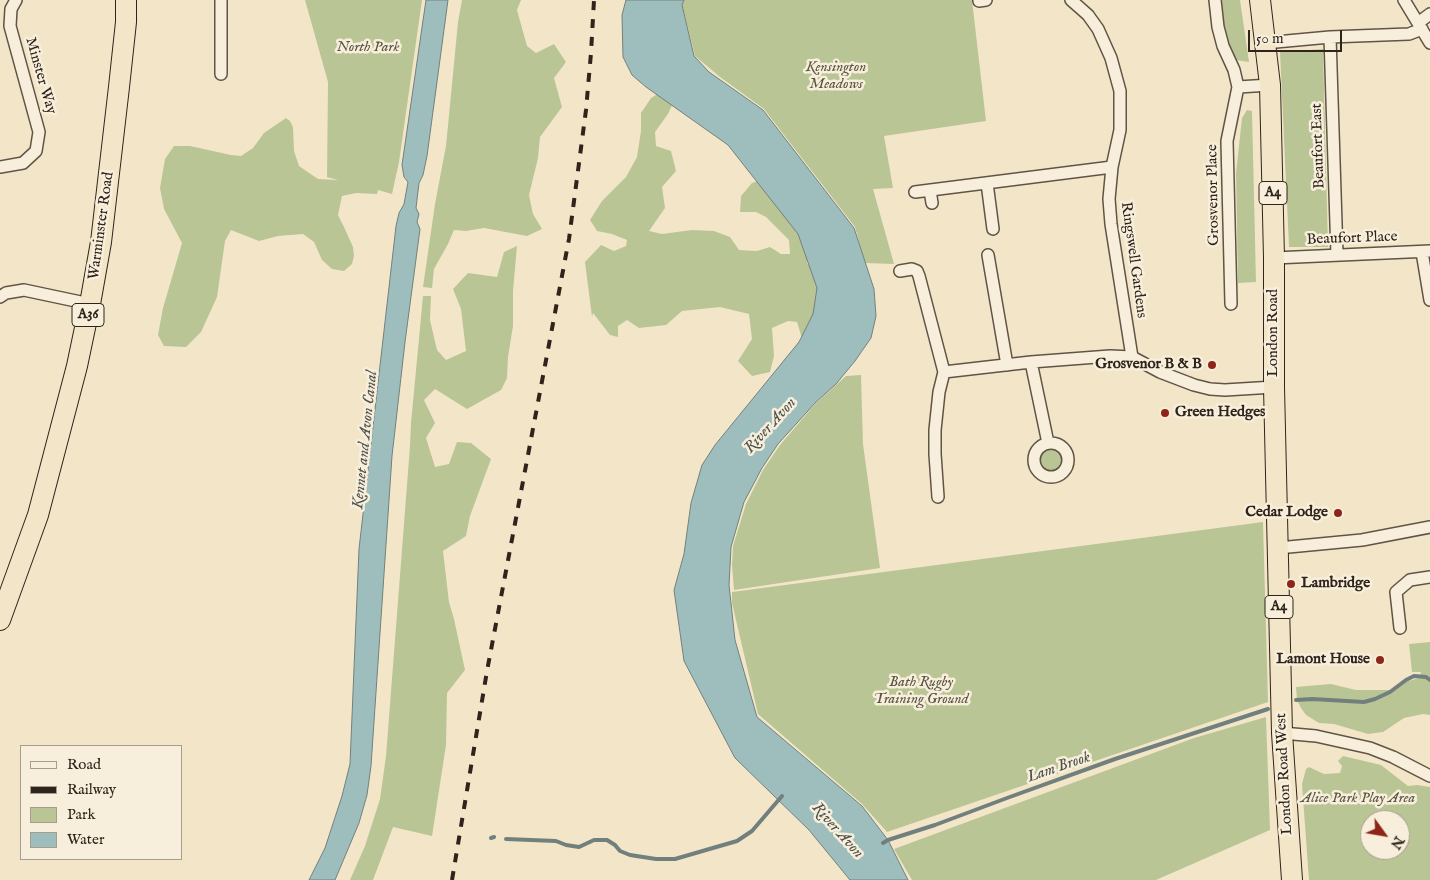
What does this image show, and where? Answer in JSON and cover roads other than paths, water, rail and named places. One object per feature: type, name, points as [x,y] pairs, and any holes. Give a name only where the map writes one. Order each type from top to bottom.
[{"type":"highway","name":"Warminster Road","points":[[0,620],[38,515],[77,366],[90,304],[101,242],[126,22],[126,0]]},
{"type":"highway","name":"London Road","points":[[1260,0],[1270,85],[1274,258],[1274,387],[1281,667]]},
{"type":"highway","name":"London Road West","points":[[1281,667],[1282,733],[1292,880]]},
{"type":"street","name":"Minster Way","points":[[0,167],[23,163],[36,151],[39,132],[10,26],[11,9],[16,0]]},
{"type":"street","points":[[221,0],[221,74]]},
{"type":"street","name":"Ringswell Gardens","points":[[1071,0],[1088,15],[1098,29],[1111,58],[1120,91],[1120,130],[1112,167],[1109,199],[1111,224],[1132,357]]},
{"type":"street","name":"Grosvenor Place","points":[[1215,0],[1218,27],[1223,46],[1234,70],[1238,87],[1227,141],[1231,304]]},
{"type":"street","points":[[1404,0],[1430,43]]},
{"type":"street","points":[[1265,43],[1330,37],[1409,34],[1420,26],[1430,14]]},
{"type":"street","name":"Beaufort East","points":[[1330,37],[1337,254]]},
{"type":"street","points":[[1238,87],[1270,85]]},
{"type":"street","points":[[915,192],[1112,167]]},
{"type":"street","points":[[987,183],[993,229]]},
{"type":"street","points":[[930,190],[932,204]]},
{"type":"street","points":[[1426,252],[1430,300]]},
{"type":"street","name":"Beaufort Place","points":[[1274,258],[1337,254],[1426,252]]},
{"type":"street","points":[[988,255],[1007,365]]},
{"type":"street","points":[[900,272],[912,269],[917,271],[944,372],[939,392],[935,430],[938,497]]},
{"type":"street","points":[[0,297],[6,293],[24,290],[90,304]]},
{"type":"street","points":[[944,372],[1031,362],[1110,356],[1132,357],[1160,372],[1210,389],[1274,387]]},
{"type":"street","points":[[1031,362],[1048,443]]},
{"type":"street","points":[[1278,548],[1362,540],[1430,527]]},
{"type":"street","points":[[1400,628],[1396,592],[1410,580],[1430,577]]},
{"type":"street","points":[[1282,733],[1316,736],[1370,748],[1393,757],[1430,776]]},
{"type":"water","points":[[426,0],[448,0],[427,156],[423,175],[419,183],[416,208],[419,214],[417,222],[420,229],[392,456],[371,766],[367,795],[359,823],[335,880],[309,880],[325,848],[350,764],[359,549],[396,226],[399,213],[404,204],[408,182],[404,177],[402,165]]},
{"type":"water","name":"River Avon","points":[[626,0],[684,0],[682,5],[694,56],[709,72],[763,110],[854,228],[874,289],[876,316],[871,338],[836,384],[816,402],[778,444],[762,468],[744,502],[731,547],[729,585],[735,640],[757,717],[862,806],[888,840],[908,880],[850,880],[809,830],[735,758],[684,661],[674,590],[684,554],[691,503],[702,465],[715,445],[799,342],[813,314],[817,288],[798,234],[728,145],[632,75],[623,57],[622,15]]},
{"type":"waterway","name":"Lam Brook","points":[[1296,700],[1364,702],[1390,692],[1414,676],[1426,677],[1430,680]]},
{"type":"waterway","name":"Lam Brook","points":[[883,843],[1115,759],[1268,709]]},
{"type":"waterway","points":[[506,839],[556,841],[579,847],[594,840],[607,840],[620,851],[630,855],[656,859],[675,859],[737,841],[752,831],[782,796]]},
{"type":"railway","points":[[452,880],[487,671],[569,239],[586,110],[594,0]]},
{"type":"place","name":"Grosvenor B & B","points":[[1212,365]]},
{"type":"place","name":"Green Hedges","points":[[1165,413]]},
{"type":"place","name":"Cedar Lodge","points":[[1338,513]]},
{"type":"place","name":"Lambridge","points":[[1291,584]]},
{"type":"place","name":"Lamont House","points":[[1380,660]]},
{"type":"park label","name":"North Park","points":[[368,48]]},
{"type":"park label","name":"Kensington Meadows","points":[[836,76]]},
{"type":"park label","name":"Bath Rugby Training Ground","points":[[921,692]]},
{"type":"park label","name":"Alice Park Play Area","points":[[1358,799]]},
{"type":"water label","name":"Kennet and Avon Canal","points":[[366,440]]}]
